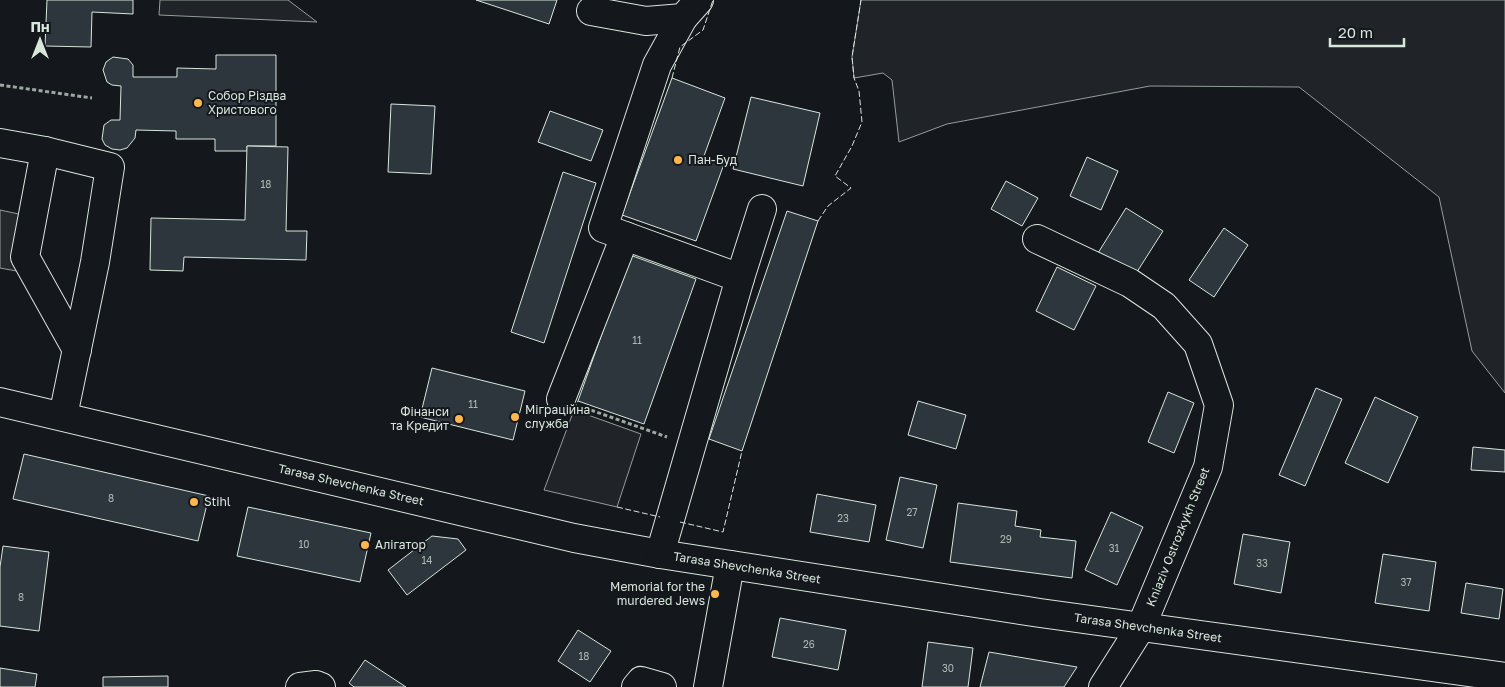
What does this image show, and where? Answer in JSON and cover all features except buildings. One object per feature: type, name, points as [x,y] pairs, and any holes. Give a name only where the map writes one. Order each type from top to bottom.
[{"type":"street","points":[[591,11],[646,21],[691,9]]},
{"type":"street","points":[[691,9],[657,65],[603,228],[740,278]]},
{"type":"street","points":[[0,143],[45,151],[110,167],[95,262],[63,416]]},
{"type":"street","points":[[45,151],[25,257],[77,350]]},
{"type":"street","points":[[660,554],[740,278],[762,209]]},
{"type":"street","points":[[561,399],[625,236]]},
{"type":"street","name":"Kniaziv Ostrozkykh Street","points":[[1037,240],[1130,283],[1164,306],[1198,344],[1219,405],[1208,467],[1140,628],[1103,687]]},
{"type":"street","name":"Tarasa Shevchenka Street","points":[[0,402],[565,536],[660,554],[1140,628],[1505,677]]},
{"type":"street","points":[[708,687],[730,565]]},
{"type":"street","points":[[636,687],[641,680],[662,687]]},
{"type":"street","points":[[300,687],[316,685],[321,687]]},
{"type":"path","points":[[0,85],[92,98]]},
{"type":"path","points":[[561,399],[691,445]]},
{"type":"shaded area","points":[[160,0],[288,0],[317,22],[159,15]]},
{"type":"shaded area","points":[[861,0],[1505,0],[1505,393],[1472,351],[1439,197],[1299,87],[1150,86],[947,124],[899,142],[892,80],[883,73],[854,78],[852,57]]},
{"type":"shaded area","points":[[0,210],[33,217],[22,272],[0,268]]},
{"type":"shaded area","points":[[574,410],[641,434],[617,507],[544,490]]},
{"type":"fence","points":[[672,78],[680,47],[703,30],[713,0]]},
{"type":"fence","points":[[818,221],[828,206],[851,188],[835,176],[852,146],[862,122],[859,91],[854,78],[852,57],[861,0]]},
{"type":"fence","points":[[574,410],[578,401]]},
{"type":"fence","points":[[680,522],[723,532],[742,451]]},
{"type":"fence","points":[[617,507],[660,517]]},
{"type":"place","name":"Собор Різдва Христового","points":[[198,103]]},
{"type":"place","name":"Пан-Буд","points":[[678,160]]},
{"type":"place","name":"Міграційна служба","points":[[515,417]]},
{"type":"place","name":"Фінанси та Кредит","points":[[459,419]]},
{"type":"place","name":"Stihl","points":[[194,502]]},
{"type":"place","name":"Алігатор","points":[[365,545]]},
{"type":"place","name":"Memorial for the murdered Jews","points":[[715,594]]}]
